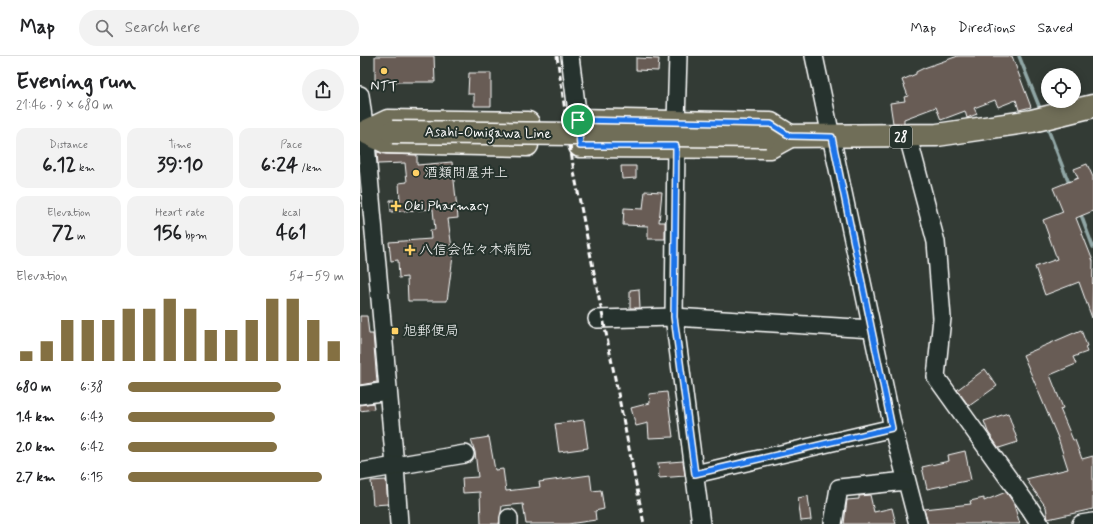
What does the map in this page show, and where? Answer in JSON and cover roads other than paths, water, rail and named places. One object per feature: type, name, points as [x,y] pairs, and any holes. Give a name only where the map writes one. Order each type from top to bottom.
[{"type":"main road","name":"Asahi-Omigawa Line","points":[[362,132],[832,137],[908,136],[978,131],[1044,119],[1093,106]]},
{"type":"main road","points":[[578,120],[771,124],[790,136],[770,147],[580,146],[578,120]]},
{"type":"main road","points":[[388,121],[528,123],[527,145],[386,142],[362,132],[388,121]]},
{"type":"street","points":[[570,56],[578,120]]},
{"type":"street","points":[[676,122],[678,56]]},
{"type":"street","points":[[814,56],[892,428],[918,524]]},
{"type":"street","points":[[360,95],[362,132],[395,466],[398,524]]},
{"type":"street","points":[[908,136],[936,242],[942,318],[936,377],[1040,524]]},
{"type":"street","points":[[676,146],[674,317],[701,524]]},
{"type":"street","points":[[604,319],[674,317],[872,329]]},
{"type":"street","points":[[360,395],[388,391]]},
{"type":"street","points":[[695,474],[892,428]]},
{"type":"street","points":[[360,472],[465,454]]},
{"type":"street","points":[[833,524],[839,488],[906,481]]},
{"type":"street","points":[[1081,524],[1093,522]]},
{"type":"waterway","points":[[1019,56],[1041,111]]},
{"type":"waterway","points":[[1046,124],[1070,186]]},
{"type":"waterway","points":[[1080,212],[1093,247]]},
{"type":"railway","points":[[557,56],[574,172],[644,524]]},
{"type":"place","name":"NTT","points":[[384,71]]},
{"type":"place","name":"酒類問屋井上","points":[[416,173]]},
{"type":"place","name":"Oki Pharmacy","points":[[396,206]]},
{"type":"place","name":"八信会佐々木病院","points":[[410,250]]},
{"type":"place","name":"旭郵便局","points":[[395,331]]}]
